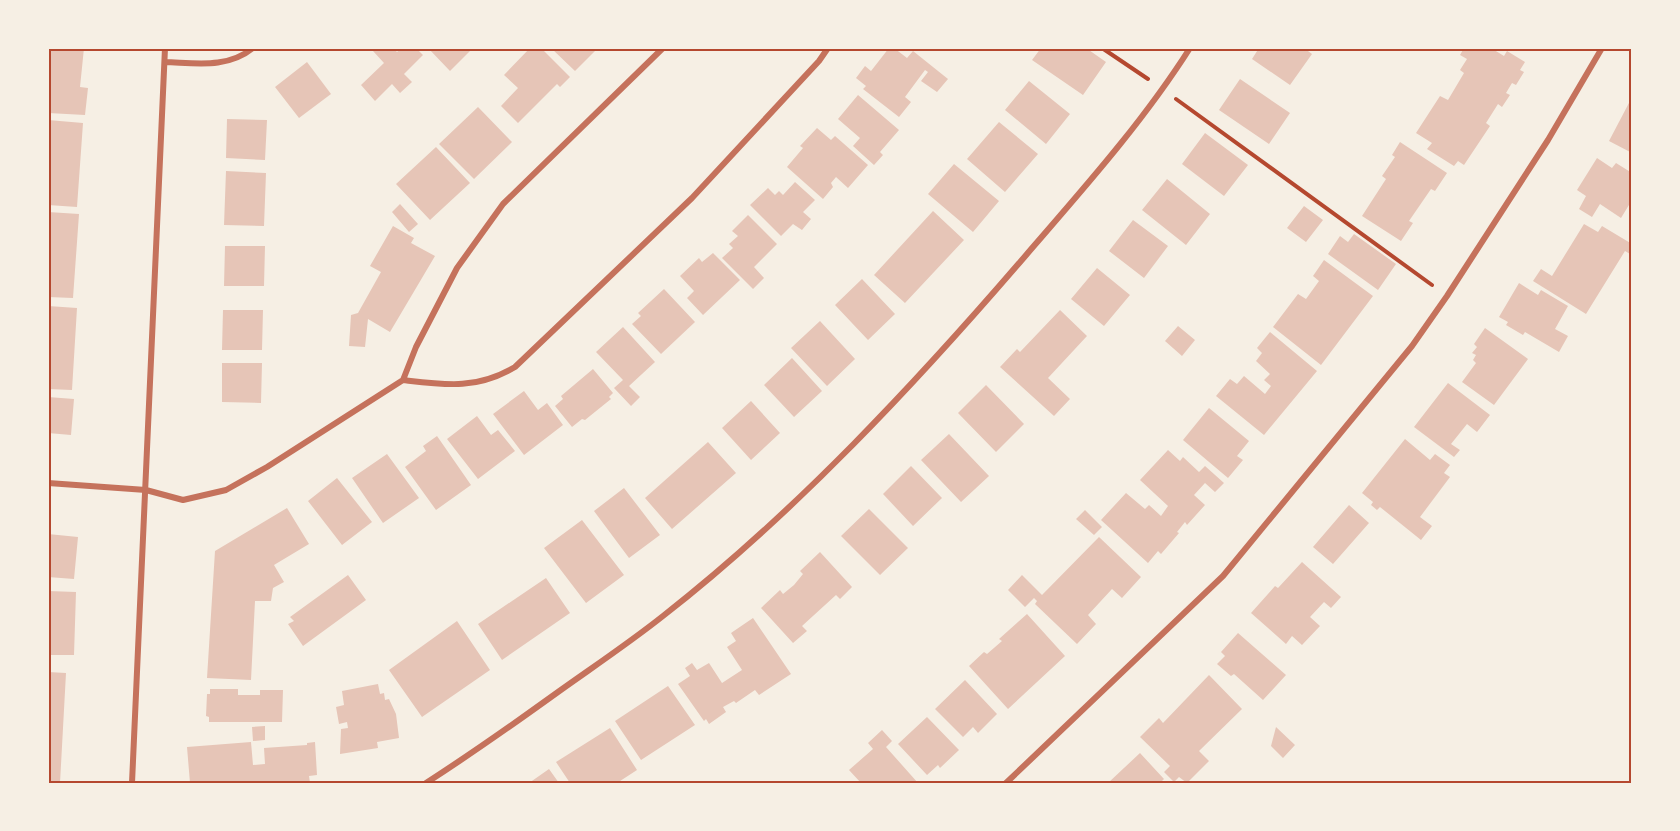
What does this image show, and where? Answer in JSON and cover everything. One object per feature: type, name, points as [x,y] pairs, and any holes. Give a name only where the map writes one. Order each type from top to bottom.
[{"type":"street","points":[[132,783],[165,48]]},
{"type":"street","points":[[165,62],[212,64],[229,62],[253,48]]},
{"type":"street","points":[[48,483],[146,490],[183,500],[226,490],[267,467],[403,380],[416,346],[457,268],[503,204],[663,48]]},
{"type":"street","points":[[403,380],[467,385],[500,376],[515,367],[692,198],[819,61],[828,48]]},
{"type":"street","points":[[426,783],[468,756],[663,616],[723,566],[792,503],[860,437],[990,298],[1163,90],[1190,48]]},
{"type":"street","points":[[1006,783],[1223,576],[1412,346],[1548,140],[1602,48]]},
{"type":"path","points":[[1102,48],[1447,296]]},
{"type":"building","points":[[48,48],[84,48],[80,87],[88,88],[85,115],[48,113]]},
{"type":"building","points":[[375,48],[393,48],[397,52],[402,48],[416,48],[423,55],[404,74],[412,82],[400,93],[392,84],[375,101],[361,85],[384,63],[373,51]]},
{"type":"building","points":[[428,48],[471,48],[472,49],[450,71]]},
{"type":"building","points":[[530,48],[541,48],[570,77],[560,87],[557,84],[518,123],[501,106],[518,88],[504,75]]},
{"type":"building","points":[[551,48],[598,48],[575,71]]},
{"type":"building","points":[[889,48],[894,48],[907,58],[913,51],[948,79],[937,92],[921,81],[928,72],[925,70],[905,97],[911,102],[899,117],[863,89],[866,86],[856,78],[865,66],[871,71]]},
{"type":"building","points":[[1041,48],[1086,48],[1106,62],[1083,95],[1032,60]]},
{"type":"building","points":[[1259,48],[1304,48],[1312,54],[1290,85],[1252,59]]},
{"type":"building","points":[[1464,48],[1491,48],[1504,56],[1507,51],[1525,62],[1520,70],[1524,72],[1516,85],[1512,83],[1506,93],[1510,95],[1502,107],[1498,104],[1486,123],[1490,126],[1464,165],[1458,161],[1454,166],[1427,149],[1432,143],[1416,133],[1440,96],[1448,100],[1464,73],[1460,70],[1467,59],[1460,55]]},
{"type":"building","points":[[307,62],[331,94],[299,118],[275,87]]},
{"type":"building","points":[[1240,79],[1290,113],[1269,144],[1219,110]]},
{"type":"building","points":[[1029,81],[1070,114],[1046,144],[1005,110]]},
{"type":"building","points":[[858,95],[899,130],[880,152],[883,155],[874,165],[853,146],[860,138],[838,119]]},
{"type":"building","points":[[1630,101],[1632,102],[1632,153],[1609,141]]},
{"type":"building","points":[[478,107],[512,142],[474,179],[439,144]]},
{"type":"building","points":[[227,119],[267,120],[265,160],[226,158]]},
{"type":"building","points":[[48,120],[83,123],[77,207],[48,205]]},
{"type":"building","points":[[999,122],[1038,154],[1005,192],[967,159]]},
{"type":"building","points":[[817,128],[831,140],[835,136],[868,165],[848,188],[836,177],[831,183],[833,187],[823,199],[787,167],[803,148],[800,146]]},
{"type":"building","points":[[1205,133],[1248,165],[1224,196],[1182,164]]},
{"type":"building","points":[[1400,142],[1447,173],[1435,191],[1431,189],[1409,221],[1413,223],[1401,241],[1362,216],[1386,179],[1382,176],[1395,157],[1392,155]]},
{"type":"building","points":[[436,147],[470,183],[430,220],[396,184]]},
{"type":"building","points":[[1597,158],[1612,168],[1616,163],[1632,173],[1632,200],[1621,218],[1600,204],[1592,217],[1579,209],[1586,196],[1577,190]]},
{"type":"building","points":[[954,164],[999,201],[973,232],[928,194]]},
{"type":"building","points":[[226,171],[266,173],[264,226],[224,225]]},
{"type":"building","points":[[1167,179],[1210,214],[1186,245],[1142,210]]},
{"type":"building","points":[[795,182],[815,200],[803,212],[811,219],[802,230],[793,224],[781,236],[750,205],[768,188],[775,195],[779,191],[783,195]]},
{"type":"building","points":[[400,204],[418,224],[409,232],[392,212]]},
{"type":"building","points":[[1304,206],[1323,220],[1306,242],[1287,228]]},
{"type":"building","points":[[933,211],[964,240],[905,303],[874,275]]},
{"type":"building","points":[[48,212],[79,214],[73,298],[48,297]]},
{"type":"building","points":[[748,215],[777,244],[754,267],[764,278],[753,289],[722,258],[733,248],[729,244],[738,236],[732,231]]},
{"type":"building","points":[[1133,220],[1168,246],[1144,278],[1109,251]]},
{"type":"building","points":[[1584,224],[1598,232],[1602,226],[1632,244],[1630,254],[1625,251],[1586,314],[1533,281],[1541,269],[1552,276]]},
{"type":"building","points":[[393,226],[414,238],[411,243],[435,256],[390,332],[368,319],[365,347],[349,346],[351,315],[358,313],[381,272],[370,266]]},
{"type":"building","points":[[1354,234],[1396,264],[1378,290],[1328,254],[1340,236],[1348,242]]},
{"type":"building","points":[[225,246],[265,246],[264,286],[224,286]]},
{"type":"building","points":[[713,253],[740,280],[703,315],[687,298],[694,291],[680,276],[699,258],[702,262]]},
{"type":"building","points":[[1324,260],[1373,296],[1321,365],[1273,327],[1298,294],[1306,299],[1319,281],[1313,276]]},
{"type":"building","points":[[1097,268],[1130,295],[1104,326],[1071,299]]},
{"type":"building","points":[[862,279],[895,314],[868,340],[835,305]]},
{"type":"building","points":[[1519,283],[1538,295],[1541,290],[1568,306],[1555,329],[1568,336],[1559,352],[1525,332],[1523,335],[1506,325],[1508,322],[1499,317]]},
{"type":"building","points":[[664,289],[695,322],[661,354],[632,324],[641,316],[638,313]]},
{"type":"building","points":[[48,306],[77,308],[72,390],[48,389]]},
{"type":"building","points":[[223,310],[263,310],[262,350],[222,350]]},
{"type":"building","points":[[1060,310],[1087,336],[1048,378],[1070,399],[1054,416],[1000,367],[1017,349],[1020,352]]},
{"type":"building","points":[[820,321],[855,359],[827,386],[791,348]]},
{"type":"building","points":[[1178,326],[1195,340],[1182,356],[1165,341]]},
{"type":"building","points":[[623,327],[655,362],[629,386],[640,397],[631,406],[614,388],[623,380],[596,352]]},
{"type":"building","points":[[1485,328],[1528,359],[1494,405],[1462,382],[1476,363],[1473,360],[1476,355],[1472,353],[1477,347],[1474,344]]},
{"type":"building","points":[[1270,332],[1317,371],[1264,435],[1216,396],[1230,379],[1237,384],[1244,376],[1265,394],[1271,386],[1264,380],[1270,374],[1256,361],[1262,353],[1257,348]]},
{"type":"building","points":[[792,358],[822,391],[794,417],[764,385]]},
{"type":"building","points":[[222,363],[262,363],[261,403],[222,402]]},
{"type":"building","points":[[593,369],[613,393],[609,397],[611,399],[585,420],[582,419],[572,427],[555,406],[563,399],[561,396]]},
{"type":"building","points":[[1448,383],[1490,415],[1477,432],[1467,424],[1451,444],[1460,450],[1454,457],[1414,427]]},
{"type":"building","points":[[986,385],[1024,424],[996,452],[958,413]]},
{"type":"building","points":[[524,391],[538,410],[547,403],[563,425],[524,455],[493,414]]},
{"type":"building","points":[[48,397],[74,399],[71,435],[48,433]]},
{"type":"building","points":[[751,401],[780,433],[751,460],[722,428]]},
{"type":"building","points":[[1209,408],[1249,441],[1237,456],[1243,460],[1228,478],[1183,440]]},
{"type":"building","points":[[477,416],[491,435],[498,430],[515,451],[478,479],[447,439]]},
{"type":"building","points":[[949,434],[989,476],[961,502],[921,460]]},
{"type":"building","points":[[437,436],[471,485],[436,510],[405,467],[426,451],[423,446]]},
{"type":"building","points":[[1405,439],[1430,460],[1435,454],[1450,465],[1444,473],[1450,477],[1420,517],[1432,526],[1421,540],[1380,507],[1377,510],[1371,505],[1373,502],[1362,493]]},
{"type":"building","points":[[708,442],[736,473],[672,529],[645,498]]},
{"type":"building","points":[[1168,450],[1180,461],[1183,457],[1199,472],[1205,466],[1224,483],[1215,492],[1205,483],[1194,495],[1205,505],[1187,525],[1185,522],[1161,554],[1158,551],[1148,563],[1101,520],[1126,493],[1145,509],[1149,505],[1161,516],[1168,506],[1140,480]]},
{"type":"building","points":[[387,454],[419,498],[383,523],[352,478]]},
{"type":"building","points":[[911,466],[942,498],[913,526],[883,494]]},
{"type":"building","points":[[337,478],[372,522],[342,545],[308,501]]},
{"type":"building","points":[[624,488],[660,535],[629,558],[594,511]]},
{"type":"building","points":[[1349,505],[1369,523],[1333,564],[1313,547]]},
{"type":"building","points":[[287,508],[309,544],[274,565],[284,582],[273,588],[271,601],[255,601],[251,680],[207,678],[215,551]]},
{"type":"building","points":[[869,509],[908,548],[880,575],[841,536]]},
{"type":"building","points":[[1085,510],[1102,527],[1094,535],[1076,519]]},
{"type":"building","points":[[582,520],[624,575],[586,603],[544,548]]},
{"type":"building","points":[[48,534],[78,537],[74,579],[48,577]]},
{"type":"building","points":[[1099,537],[1141,577],[1122,598],[1112,589],[1088,615],[1096,624],[1077,644],[1035,604],[1037,601],[1034,598],[1025,607],[1008,590],[1022,575],[1042,595]]},
{"type":"building","points":[[820,552],[852,587],[840,599],[836,595],[802,626],[807,631],[793,643],[761,608],[780,590],[783,594],[794,585],[803,574],[800,571]]},
{"type":"building","points":[[1302,562],[1341,597],[1331,608],[1324,602],[1310,617],[1320,626],[1302,645],[1292,636],[1286,644],[1251,613],[1275,586],[1278,588]]},
{"type":"building","points":[[348,575],[366,600],[303,646],[288,624],[294,621],[290,617]]},
{"type":"building","points":[[546,578],[570,613],[502,660],[478,624]]},
{"type":"building","points":[[48,591],[76,592],[74,655],[48,655]]},
{"type":"building","points":[[1027,614],[1065,656],[1008,709],[969,666],[984,652],[987,654],[1002,641],[999,639]]},
{"type":"building","points":[[753,618],[791,674],[759,695],[755,690],[736,703],[734,701],[723,707],[726,712],[709,724],[706,719],[704,721],[678,684],[690,676],[685,668],[692,663],[697,670],[709,663],[722,683],[742,670],[727,647],[736,641],[731,633]]},
{"type":"building","points":[[457,621],[490,670],[422,717],[389,670]]},
{"type":"building","points":[[1238,633],[1286,675],[1263,700],[1234,674],[1231,676],[1217,664],[1225,656],[1221,652]]},
{"type":"building","points":[[48,672],[66,673],[60,783],[48,783]]},
{"type":"building","points":[[1209,675],[1242,709],[1199,751],[1209,761],[1187,783],[1179,777],[1174,782],[1164,772],[1170,766],[1140,737],[1159,718],[1163,723]]},
{"type":"building","points":[[965,680],[997,714],[978,733],[973,727],[963,737],[935,709]]},
{"type":"building","points":[[378,684],[380,694],[384,693],[385,700],[389,699],[396,714],[399,738],[377,742],[378,748],[340,754],[341,729],[348,728],[347,722],[339,724],[336,707],[344,705],[342,691]]},
{"type":"building","points":[[668,686],[695,725],[641,760],[615,721]]},
{"type":"building","points":[[210,689],[238,689],[238,695],[260,695],[260,690],[283,690],[282,722],[209,722],[209,717],[206,716],[207,694],[210,694]]},
{"type":"building","points":[[927,717],[959,750],[940,768],[938,765],[927,775],[898,744]]},
{"type":"building","points":[[265,726],[265,740],[253,741],[252,727]]},
{"type":"building","points":[[1276,727],[1295,745],[1283,758],[1271,746]]},
{"type":"building","points":[[610,728],[637,770],[617,783],[570,783],[556,762]]},
{"type":"building","points":[[882,730],[892,741],[886,747],[918,783],[861,783],[849,770],[873,749],[868,743]]},
{"type":"building","points":[[251,742],[253,765],[265,764],[264,748],[307,745],[307,743],[315,742],[317,775],[309,776],[310,783],[190,783],[187,747]]},
{"type":"building","points":[[1140,753],[1164,779],[1160,783],[1108,783]]},
{"type":"building","points":[[549,769],[559,783],[529,783]]}]
